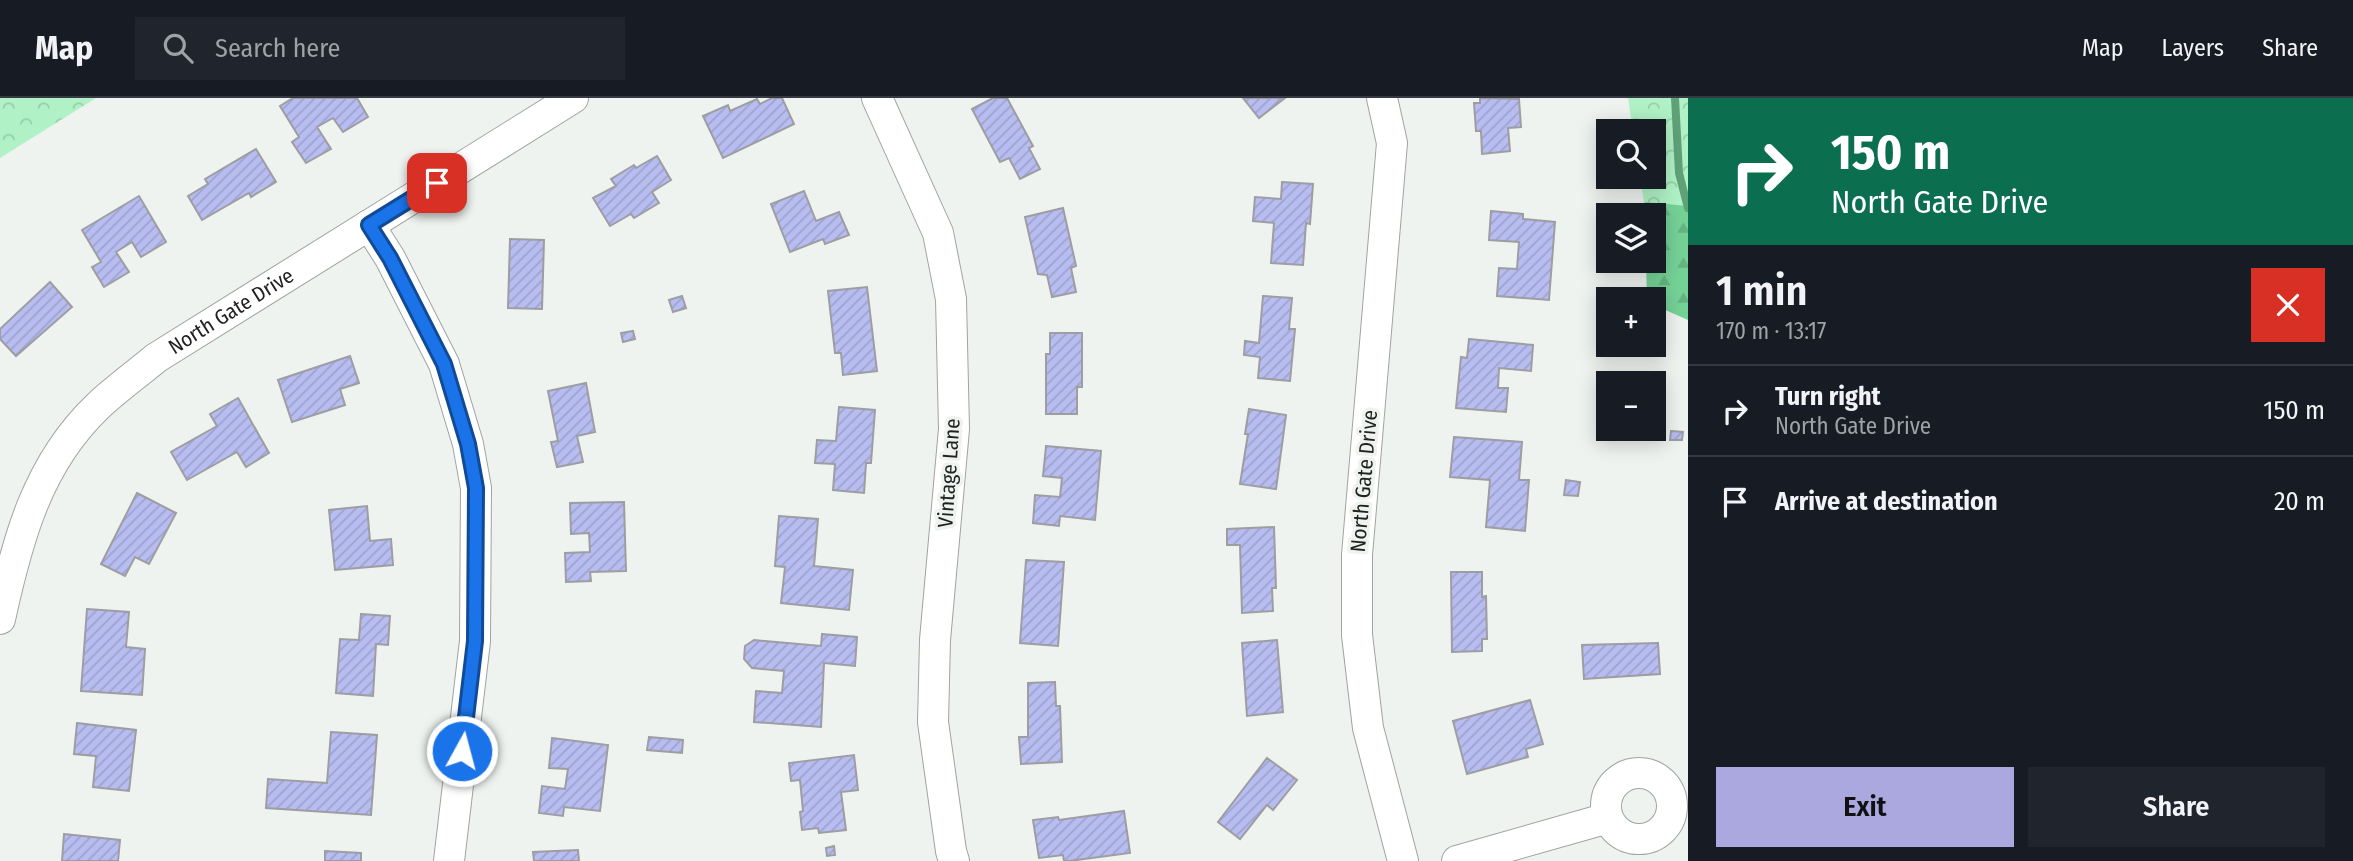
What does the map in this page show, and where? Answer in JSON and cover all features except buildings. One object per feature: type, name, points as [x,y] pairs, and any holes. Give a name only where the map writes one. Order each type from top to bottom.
[{"type":"street","name":"North Gate Drive","points":[[0,619],[14,553],[31,506],[60,452],[97,407],[156,358],[573,98]]},
{"type":"street","name":"Vintage Lane","points":[[877,98],[938,233],[951,299],[954,429],[935,640],[933,722],[954,861]]},
{"type":"street","name":"North Gate Drive","points":[[1382,98],[1392,143],[1357,555],[1357,635],[1368,728],[1403,861]]},
{"type":"street","points":[[369,225],[390,258],[444,364],[468,444],[476,488],[475,641],[449,861]]},
{"type":"street","points":[[1457,861],[1608,818]]},
{"type":"green space","points":[[0,98],[96,98],[0,158]]},
{"type":"green space","points":[[1628,98],[1688,98],[1688,206],[1644,202],[1642,189],[1666,189],[1666,119],[1631,119]]},
{"type":"green space","points":[[1688,98],[1688,320],[1666,310],[1666,287],[1647,287],[1646,273],[1666,273],[1666,203],[1645,203],[1644,189],[1666,189],[1666,119]]},
{"type":"waterway","points":[[1675,98],[1679,173],[1688,208]]},
{"type":"route","points":[[437,183],[369,225],[390,258],[444,364],[468,444],[476,488],[475,641],[462,751]]}]
